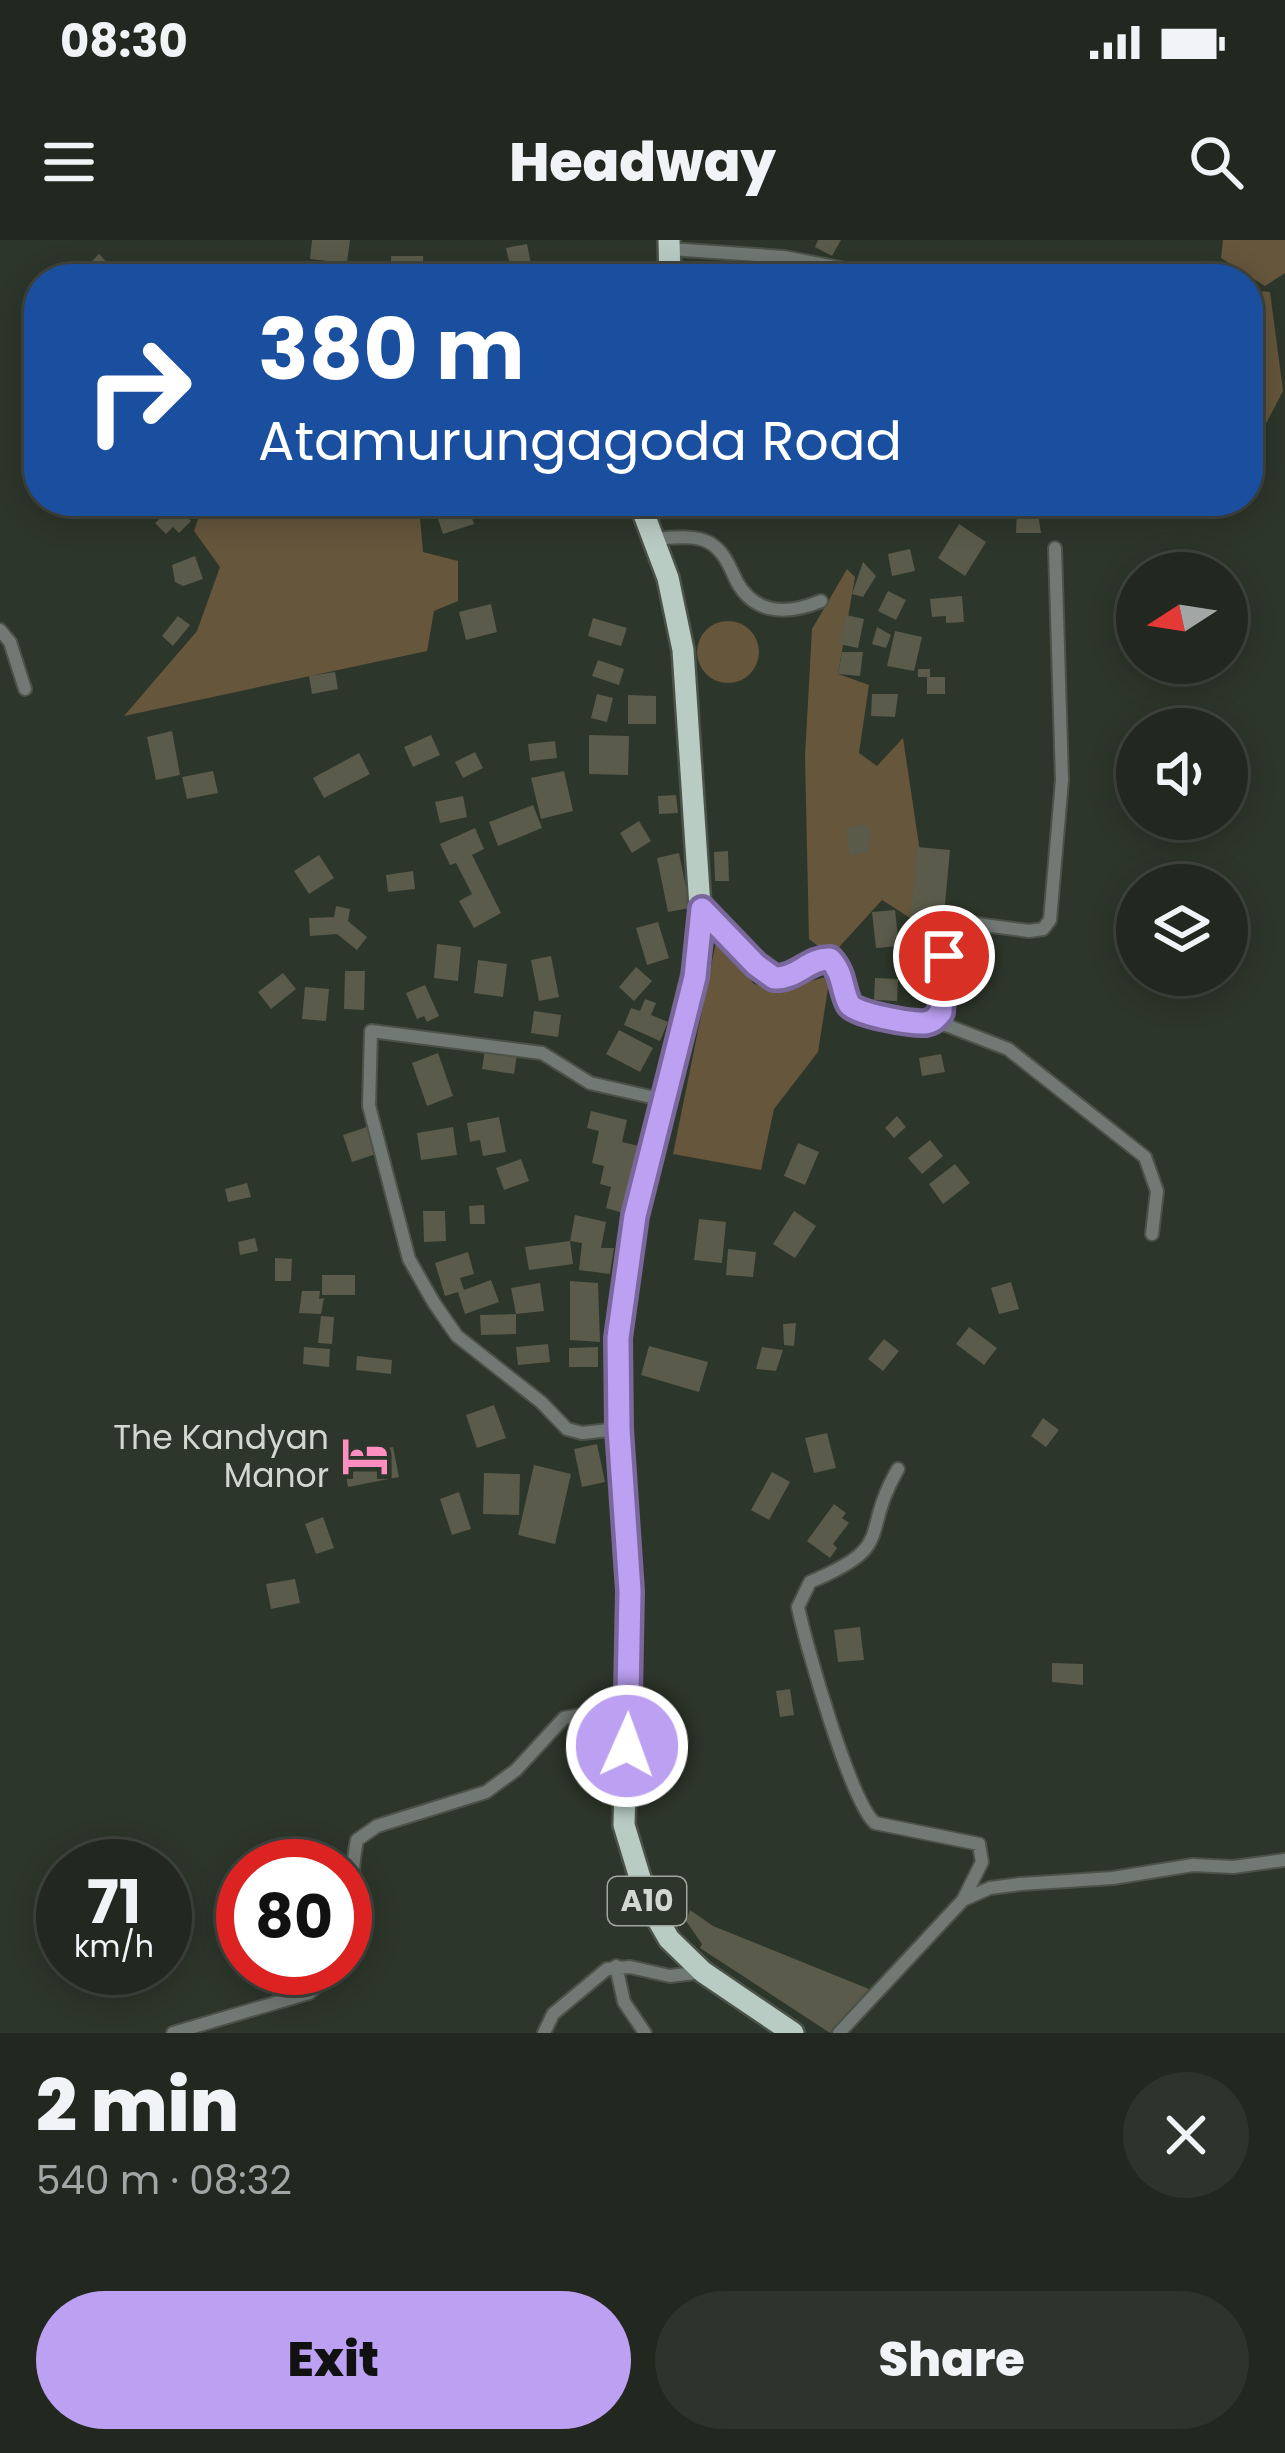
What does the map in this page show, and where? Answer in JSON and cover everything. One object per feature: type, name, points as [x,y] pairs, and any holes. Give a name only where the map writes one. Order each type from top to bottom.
[{"type":"highway","name":"A10","points":[[645,516],[674,600],[683,650],[702,909],[695,977],[626,1266],[618,1338],[629,1574],[624,1826],[647,1901],[669,1939],[703,1972],[794,2033]]},
{"type":"street","points":[[669,244],[820,264]]},
{"type":"street","points":[[653,539],[709,542],[751,599],[768,608],[797,611],[821,601]]},
{"type":"street","points":[[702,909],[774,978],[793,976],[814,962],[830,959],[842,974],[853,1011],[923,1023],[941,1012],[944,956],[954,921],[1043,929],[1050,920],[1062,780],[1055,548]]},
{"type":"street","points":[[0,630],[10,642],[25,689]]},
{"type":"street","points":[[933,1020],[1008,1049],[1144,1157],[1157,1191],[1152,1234]]},
{"type":"street","points":[[619,1429],[582,1433],[567,1429],[541,1402],[457,1336],[434,1303],[409,1258],[370,1106],[371,1031],[542,1053],[590,1082],[664,1100]]},
{"type":"street","points":[[839,2033],[962,1900],[982,1862],[980,1844],[874,1823],[867,1816],[850,1778],[798,1606],[810,1582],[854,1562],[873,1544],[882,1496],[898,1469]]},
{"type":"street","points":[[358,1839],[376,1826],[486,1792],[516,1770],[564,1718],[628,1706]]},
{"type":"street","points":[[962,1900],[990,1888],[1021,1884],[1285,1860]]},
{"type":"street","points":[[616,1966],[624,2002],[645,2033]]},
{"type":"street","points":[[544,2033],[553,2014],[607,1969],[616,1966],[670,1976],[703,1972]]},
{"type":"street","points":[[173,2033],[302,1995]]},
{"type":"shaded area","points":[[1223,240],[1285,240],[1285,273],[1265,286],[1263,264],[1230,264],[1221,258]]},
{"type":"shaded area","points":[[1263,291],[1270,292],[1283,391],[1263,429]]},
{"type":"shaded area","points":[[199,516],[420,516],[423,552],[458,561],[458,601],[434,611],[427,651],[124,716],[197,631],[220,567],[194,531]]},
{"type":"shaded area","points":[[847,569],[855,577],[838,674],[869,685],[859,753],[877,766],[903,738],[923,872],[918,923],[882,900],[831,956],[809,939],[805,756],[812,629]]},
{"type":"shaded area","points":[[728,621],[750,630],[759,652],[750,674],[728,683],[706,674],[697,652],[706,630]]},
{"type":"shaded area","points":[[717,937],[754,984],[779,989],[830,976],[818,1052],[774,1109],[761,1170],[673,1154]]},
{"type":"building","points":[[312,240],[350,240],[347,263],[310,259]]},
{"type":"building","points":[[818,240],[841,240],[832,256],[815,247]]},
{"type":"building","points":[[527,244],[531,264],[510,264],[506,248]]},
{"type":"building","points":[[99,254],[108,264],[89,264]]},
{"type":"building","points":[[391,256],[423,256],[423,264],[391,264]]},
{"type":"building","points":[[163,516],[186,516],[191,521],[179,533],[173,527],[166,534],[155,523]]},
{"type":"building","points":[[437,516],[471,516],[474,524],[443,534]]},
{"type":"building","points":[[1017,516],[1038,516],[1041,533],[1016,533]]},
{"type":"building","points":[[959,524],[986,542],[965,576],[938,558]]},
{"type":"building","points":[[910,549],[915,571],[892,576],[888,554]]},
{"type":"building","points":[[195,556],[203,579],[183,586],[175,582],[172,565]]},
{"type":"building","points":[[863,562],[876,576],[863,597],[852,594]]},
{"type":"building","points":[[888,591],[906,600],[896,620],[878,611]]},
{"type":"building","points":[[962,596],[964,622],[946,623],[946,616],[932,617],[930,599]]},
{"type":"building","points":[[491,604],[497,632],[466,640],[459,612]]},
{"type":"building","points":[[846,615],[864,619],[858,648],[839,644]]},
{"type":"building","points":[[178,616],[190,625],[173,646],[162,636]]},
{"type":"building","points":[[593,618],[627,628],[621,646],[588,636]]},
{"type":"building","points":[[877,627],[891,635],[886,648],[872,644]]},
{"type":"building","points":[[895,631],[922,637],[914,671],[887,666]]},
{"type":"building","points":[[842,652],[863,652],[860,676],[838,674]]},
{"type":"building","points":[[598,660],[624,669],[619,685],[592,676]]},
{"type":"building","points":[[918,669],[930,669],[930,677],[945,677],[945,694],[927,694],[927,677],[918,677]]},
{"type":"building","points":[[335,672],[338,689],[312,694],[309,676]]},
{"type":"building","points":[[597,694],[613,698],[607,722],[591,718]]},
{"type":"building","points":[[872,694],[898,694],[895,717],[871,716]]},
{"type":"building","points":[[628,695],[656,696],[656,724],[628,724]]},
{"type":"building","points":[[172,731],[180,775],[156,780],[147,737]]},
{"type":"building","points":[[431,735],[440,755],[413,767],[404,747]]},
{"type":"building","points":[[589,735],[629,736],[628,775],[589,774]]},
{"type":"building","points":[[555,741],[557,758],[530,761],[528,744]]},
{"type":"building","points":[[475,752],[483,768],[463,778],[455,762]]},
{"type":"building","points":[[359,753],[370,774],[324,798],[313,778]]},
{"type":"building","points":[[213,771],[218,793],[187,799],[182,777]]},
{"type":"building","points":[[564,771],[573,811],[541,819],[531,778]]},
{"type":"building","points":[[676,795],[678,813],[659,814],[658,796]]},
{"type":"building","points":[[463,796],[467,817],[440,823],[435,802]]},
{"type":"building","points":[[533,805],[542,828],[498,846],[489,822]]},
{"type":"building","points":[[639,821],[651,841],[632,853],[620,833]]},
{"type":"building","points":[[865,825],[872,832],[867,853],[850,855],[846,828]]},
{"type":"building","points":[[475,828],[484,849],[472,855],[501,913],[474,928],[459,901],[472,894],[440,844]]},
{"type":"building","points":[[917,847],[950,850],[943,926],[910,922]]},
{"type":"building","points":[[728,851],[729,881],[715,881],[714,852]]},
{"type":"building","points":[[679,853],[690,908],[668,912],[657,858]]},
{"type":"building","points":[[319,855],[334,878],[309,894],[294,871]]},
{"type":"building","points":[[413,871],[415,889],[388,892],[386,875]]},
{"type":"building","points":[[336,906],[350,909],[348,921],[367,937],[357,950],[337,934],[310,936],[309,918],[334,917]]},
{"type":"building","points":[[895,910],[899,946],[876,948],[872,912]]},
{"type":"building","points":[[658,922],[669,958],[647,965],[636,928]]},
{"type":"building","points":[[437,944],[461,947],[458,981],[434,978]]},
{"type":"building","points":[[551,956],[559,997],[539,1001],[531,960]]},
{"type":"building","points":[[478,960],[507,964],[503,997],[474,993]]},
{"type":"building","points":[[636,967],[652,981],[634,1001],[619,987]]},
{"type":"building","points":[[345,971],[365,971],[364,1010],[344,1009]]},
{"type":"building","points":[[283,973],[296,989],[271,1009],[258,992]]},
{"type":"building","points":[[875,978],[898,979],[897,1001],[874,1000]]},
{"type":"building","points":[[425,985],[439,1016],[427,1022],[424,1016],[417,1019],[406,993]]},
{"type":"building","points":[[305,987],[329,989],[326,1021],[302,1019]]},
{"type":"building","points":[[645,999],[656,1003],[651,1015],[668,1022],[660,1041],[624,1025],[631,1008],[640,1011]]},
{"type":"building","points":[[534,1011],[561,1015],[558,1037],[531,1033]]},
{"type":"building","points":[[619,1030],[653,1048],[640,1072],[606,1054]]},
{"type":"building","points":[[485,1050],[517,1055],[514,1074],[482,1069]]},
{"type":"building","points":[[438,1053],[453,1096],[427,1106],[412,1063]]},
{"type":"building","points":[[941,1054],[945,1072],[922,1076],[919,1058]]},
{"type":"building","points":[[591,1111],[627,1120],[622,1142],[639,1146],[623,1213],[606,1208],[611,1187],[600,1184],[604,1166],[592,1163],[599,1131],[587,1128]]},
{"type":"building","points":[[897,1116],[906,1127],[894,1138],[885,1128]]},
{"type":"building","points":[[499,1117],[506,1152],[483,1156],[480,1140],[470,1142],[467,1123]]},
{"type":"building","points":[[367,1127],[376,1154],[352,1162],[343,1135]]},
{"type":"building","points":[[453,1127],[457,1155],[421,1160],[417,1133]]},
{"type":"building","points":[[930,1140],[943,1156],[922,1174],[908,1158]]},
{"type":"building","points":[[798,1143],[819,1152],[805,1185],[784,1176]]},
{"type":"building","points":[[521,1159],[529,1181],[504,1190],[496,1168]]},
{"type":"building","points":[[955,1164],[970,1183],[943,1204],[929,1184]]},
{"type":"building","points":[[247,1183],[251,1197],[228,1202],[225,1189]]},
{"type":"building","points":[[484,1205],[485,1224],[470,1224],[469,1206]]},
{"type":"building","points":[[423,1211],[445,1211],[446,1241],[424,1242]]},
{"type":"building","points":[[794,1211],[816,1226],[795,1258],[773,1244]]},
{"type":"building","points":[[575,1215],[606,1222],[601,1248],[614,1248],[610,1274],[579,1270],[582,1243],[570,1241]]},
{"type":"building","points":[[699,1219],[726,1222],[722,1263],[694,1260]]},
{"type":"building","points":[[255,1238],[258,1251],[240,1255],[238,1242]]},
{"type":"building","points":[[570,1241],[573,1264],[529,1270],[525,1247]]},
{"type":"building","points":[[728,1249],[756,1252],[753,1277],[726,1275]]},
{"type":"building","points":[[468,1252],[474,1274],[460,1278],[464,1290],[491,1280],[499,1302],[465,1314],[458,1292],[445,1296],[435,1263]]},
{"type":"building","points":[[275,1258],[292,1259],[291,1281],[275,1281]]},
{"type":"building","points":[[322,1275],[355,1275],[355,1295],[322,1295]]},
{"type":"building","points":[[570,1281],[598,1283],[600,1342],[570,1340]]},
{"type":"building","points":[[1011,1282],[1019,1309],[999,1314],[991,1288]]},
{"type":"building","points":[[540,1283],[544,1311],[516,1314],[511,1288]]},
{"type":"building","points":[[302,1291],[320,1291],[319,1299],[324,1298],[321,1314],[299,1313]]},
{"type":"building","points":[[516,1314],[516,1334],[481,1335],[480,1315]]},
{"type":"building","points":[[321,1316],[334,1317],[332,1344],[318,1343]]},
{"type":"building","points":[[796,1323],[794,1346],[784,1345],[783,1324]]},
{"type":"building","points":[[969,1327],[997,1348],[984,1365],[956,1344]]},
{"type":"building","points":[[884,1339],[899,1351],[883,1371],[868,1359]]},
{"type":"building","points":[[548,1344],[550,1362],[518,1365],[516,1347]]},
{"type":"building","points":[[649,1346],[708,1362],[699,1392],[641,1375]]},
{"type":"building","points":[[304,1347],[330,1349],[329,1367],[303,1364]]},
{"type":"building","points":[[598,1347],[598,1367],[569,1367],[569,1348]]},
{"type":"building","points":[[762,1347],[783,1350],[776,1371],[756,1369]]},
{"type":"building","points":[[357,1356],[392,1360],[391,1374],[356,1370]]},
{"type":"building","points":[[494,1405],[506,1438],[477,1448],[466,1415]]},
{"type":"building","points":[[1043,1418],[1059,1430],[1046,1447],[1031,1436]]},
{"type":"building","points":[[827,1433],[836,1468],[814,1473],[805,1438]]},
{"type":"building","points":[[597,1444],[605,1482],[582,1487],[574,1449]]},
{"type":"building","points":[[393,1447],[399,1477],[348,1487],[343,1456]]},
{"type":"building","points":[[534,1465],[571,1474],[555,1544],[518,1535]]},
{"type":"building","points":[[772,1472],[790,1482],[769,1520],[751,1510]]},
{"type":"building","points":[[484,1473],[520,1474],[519,1515],[483,1514]]},
{"type":"building","points":[[459,1492],[471,1529],[452,1535],[440,1499]]},
{"type":"building","points":[[834,1504],[846,1513],[842,1518],[849,1523],[833,1544],[837,1548],[830,1558],[807,1541]]},
{"type":"building","points":[[323,1517],[334,1548],[316,1554],[305,1524]]},
{"type":"building","points":[[295,1579],[300,1603],[271,1609],[266,1584]]},
{"type":"building","points":[[860,1627],[864,1660],[838,1662],[834,1630]]},
{"type":"building","points":[[1052,1663],[1083,1664],[1083,1685],[1052,1682]]},
{"type":"building","points":[[790,1689],[794,1715],[780,1717],[776,1691]]},
{"type":"building","points":[[690,1910],[713,1926],[869,1989],[830,2033],[700,1948],[702,1944],[686,1921]]},
{"type":"place","name":"The Kandyan Manor","points":[[365,1456]]},
{"type":"route","points":[[627,1746],[631,1624],[618,1338],[635,1216],[695,977],[702,909],[774,978],[793,976],[822,958],[830,959],[842,974],[850,1006],[859,1013],[923,1023],[933,1020],[941,1012],[944,956]]}]
